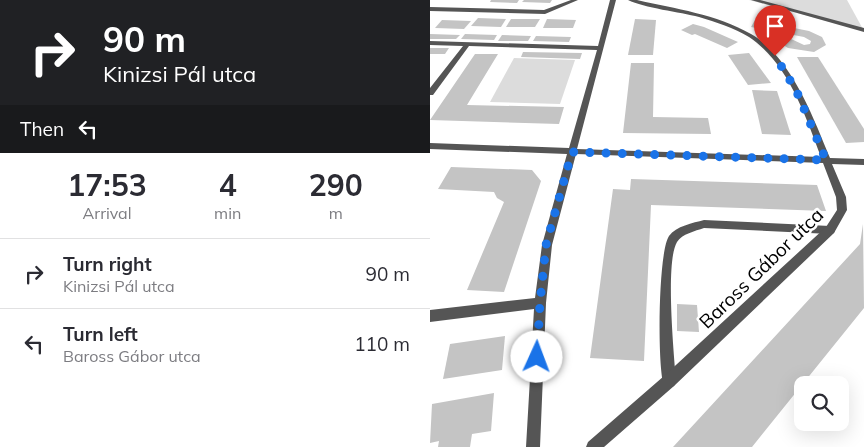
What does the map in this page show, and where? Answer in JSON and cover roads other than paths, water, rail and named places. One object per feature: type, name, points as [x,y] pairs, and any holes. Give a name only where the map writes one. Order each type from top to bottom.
[{"type":"street","points":[[430,9],[546,12],[575,0]]},
{"type":"street","points":[[534,447],[540,303],[546,245],[613,0]]},
{"type":"street","name":"Baross Gábor utca","points":[[593,447],[669,381],[830,230],[840,215],[842,204],[826,160],[787,73],[775,56],[761,43],[745,33],[718,22],[630,0]]},
{"type":"street","points":[[754,0],[864,30]]},
{"type":"street","points":[[430,43],[599,48]]},
{"type":"street","points":[[430,93],[467,44]]},
{"type":"street","points":[[430,146],[864,162]]},
{"type":"street","points":[[669,381],[666,262],[673,240],[692,227],[704,224],[830,230]]},
{"type":"street","points":[[430,316],[540,303]]}]
